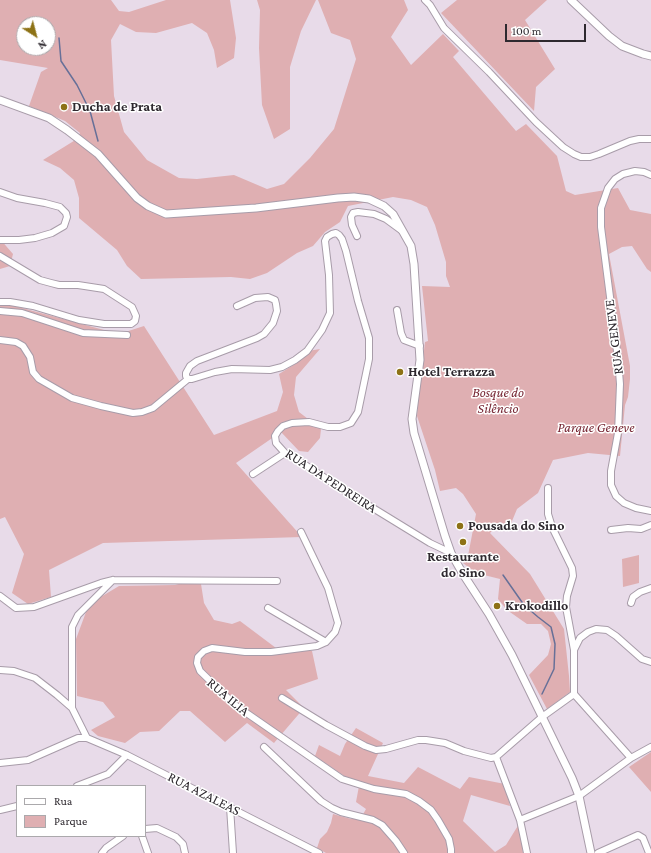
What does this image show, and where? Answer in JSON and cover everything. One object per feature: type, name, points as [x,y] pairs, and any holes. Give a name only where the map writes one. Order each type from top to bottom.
[{"type":"street","points":[[425,0],[430,5],[444,28],[489,72],[536,122],[563,147],[574,154],[581,157],[590,157],[630,141],[651,139]]},
{"type":"street","points":[[571,0],[609,36],[622,46],[651,56]]},
{"type":"street","points":[[0,100],[49,118],[82,140],[98,154],[137,198],[148,206],[166,214],[256,208],[354,197],[369,200],[384,206],[393,214],[411,246],[414,264],[420,346],[420,360],[412,419],[414,433],[445,536],[451,553],[489,614],[512,655],[572,778],[579,796],[591,853]]},
{"type":"street","name":"RUA GENEVE","points":[[651,175],[644,172],[635,171],[623,174],[615,179],[608,188],[601,208],[601,227],[620,384],[618,433],[611,471],[611,485],[616,496],[624,503],[636,508],[651,511]]},
{"type":"street","points":[[0,192],[17,198],[60,207],[66,213],[67,217],[64,226],[52,233],[35,238],[0,240]]},
{"type":"street","points":[[357,236],[352,225],[351,217],[354,213],[358,212],[374,214],[386,219],[404,232]]},
{"type":"street","name":"RUA DA PEDREIRA","points":[[188,379],[232,369],[270,370],[282,367],[296,360],[307,351],[322,330],[330,313],[329,276],[325,241],[327,237],[336,233],[342,239],[346,251],[369,338],[369,359],[358,412],[351,423],[340,427],[328,427],[309,422],[292,423],[283,426],[278,430],[275,436],[276,443],[285,453],[342,489],[424,539],[451,553]]},
{"type":"street","points":[[0,256],[40,280],[59,285],[78,285],[104,289],[132,307],[136,316],[131,324],[104,324],[79,320],[33,306],[10,302],[0,302]]},
{"type":"street","points":[[0,340],[16,342],[23,346],[30,357],[33,372],[39,379],[76,399],[133,413],[142,412],[153,408],[188,379],[186,373],[190,366],[197,361],[258,338],[264,334],[273,323],[277,311],[275,300],[268,297],[255,298],[237,306]]},
{"type":"street","points":[[397,310],[401,334],[404,340],[420,346]]},
{"type":"street","points":[[0,311],[28,315],[82,333],[127,335]]},
{"type":"street","points":[[253,474],[285,453]]},
{"type":"street","points":[[548,488],[548,514],[552,527],[572,568],[573,576],[567,596],[566,607],[574,650],[574,694],[632,758]]},
{"type":"street","points":[[611,530],[628,528],[641,529],[651,525]]},
{"type":"street","points":[[268,608],[326,642],[335,632],[338,623],[328,588],[301,532]]},
{"type":"street","points":[[0,596],[16,608],[34,607],[113,580],[277,581]]},
{"type":"street","points":[[72,708],[72,627],[78,615],[113,580]]},
{"type":"street","points":[[631,603],[633,597],[640,592],[651,588]]},
{"type":"street","points":[[574,650],[580,638],[588,632],[596,629],[607,630],[642,659],[651,662]]},
{"type":"street","name":"RUA ILIA","points":[[326,642],[317,646],[271,652],[245,652],[212,648],[204,650],[198,657],[197,663],[200,672],[204,677],[235,705],[342,779],[374,789],[406,794],[419,801],[431,810],[438,820],[449,839],[451,853]]},
{"type":"street","points":[[0,670],[14,671],[35,678],[72,708],[87,738],[78,738],[28,760],[0,764]]},
{"type":"street","points":[[282,698],[326,725],[365,746],[376,750],[386,749],[418,740],[426,740],[445,743],[485,758],[491,758],[496,757],[542,717],[574,694]]},
{"type":"street","name":"RUA AZALEAS","points":[[87,738],[128,755],[319,853]]},
{"type":"street","points":[[264,747],[321,801],[341,812],[373,820],[382,825],[404,853]]},
{"type":"street","points":[[520,820],[579,796],[632,758],[651,747]]},
{"type":"street","points":[[80,785],[108,774],[128,755]]},
{"type":"street","points":[[496,757],[520,820],[527,853]]},
{"type":"street","points":[[0,810],[16,806]]},
{"type":"street","points":[[230,807],[233,853]]},
{"type":"street","points":[[146,829],[157,828],[176,837],[183,844],[185,853]]},
{"type":"street","points":[[598,853],[640,835],[643,838],[649,853]]},
{"type":"street","points":[[102,853],[106,848],[122,837]]},
{"type":"street","points":[[142,837],[148,853]]},
{"type":"green space","points":[[0,0],[111,0],[119,11],[129,12],[166,0],[230,0],[236,38],[234,58],[217,68],[214,50],[207,33],[192,23],[156,33],[136,32],[120,24],[111,40],[114,96],[124,132],[147,160],[179,178],[197,179],[234,175],[267,189],[284,184],[310,158],[334,129],[356,59],[350,40],[331,33],[318,0],[404,0],[408,10],[391,37],[411,65],[443,34],[459,51],[453,57],[516,131],[526,124],[557,156],[566,191],[575,195],[618,188],[630,210],[651,214],[651,272],[647,269],[632,246],[622,247],[609,254],[630,366],[628,397],[625,405],[620,456],[588,453],[553,460],[538,493],[517,509],[510,526],[500,522],[490,533],[530,574],[564,629],[570,692],[547,709],[529,675],[548,655],[551,644],[548,631],[541,624],[527,624],[507,610],[498,599],[500,579],[476,573],[463,563],[467,561],[476,514],[463,494],[456,488],[440,491],[435,470],[417,416],[425,342],[428,341],[422,286],[450,287],[446,276],[446,262],[435,225],[427,207],[411,200],[393,197],[348,206],[340,222],[325,232],[313,246],[297,253],[267,273],[250,279],[231,277],[141,279],[127,266],[117,250],[79,218],[79,198],[74,180],[60,168],[43,160],[77,139],[80,133],[65,121],[29,106],[41,72],[48,68],[0,60]]},
{"type":"green space","points":[[257,0],[316,0],[301,31],[290,67],[290,129],[274,139],[262,105],[259,48],[260,10]]},
{"type":"green space","points":[[457,0],[547,0],[525,20],[555,69],[536,87],[534,111],[441,13]]},
{"type":"green space","points":[[0,239],[13,254],[10,266],[0,269]]},
{"type":"green space","points":[[0,305],[11,305],[119,334],[144,326],[214,435],[277,411],[283,392],[279,374],[295,364],[308,351],[320,349],[296,377],[294,395],[299,412],[321,429],[320,438],[308,452],[299,451],[281,432],[236,463],[302,537],[103,543],[49,570],[51,597],[28,604],[12,593],[24,554],[5,517],[0,519]]},
{"type":"green space","points":[[639,555],[639,583],[623,587],[622,559]]},
{"type":"green space","points":[[193,580],[201,584],[204,603],[214,620],[232,624],[240,621],[276,648],[312,651],[318,679],[286,690],[304,708],[274,743],[247,723],[225,742],[190,711],[180,711],[159,731],[140,732],[125,743],[98,736],[91,730],[115,717],[103,702],[77,696],[76,639],[89,604],[119,586],[175,585]]},
{"type":"green space","points":[[356,728],[383,743],[368,776],[404,783],[418,767],[460,789],[469,777],[505,784],[510,806],[471,795],[463,821],[495,852],[506,845],[519,824],[523,853],[326,853],[317,848],[320,839],[327,832],[333,814],[351,819],[361,818],[366,809],[356,802],[359,786],[315,756],[319,745],[340,756],[345,744]]},
{"type":"green space","points":[[651,752],[651,792],[629,767]]},
{"type":"waterway","points":[[59,38],[61,61],[77,85],[90,111],[98,141]]},
{"type":"waterway","points":[[503,575],[524,605],[551,627],[555,644],[554,669],[542,694]]},
{"type":"place","name":"Ducha de Prata","points":[[64,107]]},
{"type":"place","name":"Hotel Terrazza","points":[[400,372]]},
{"type":"place","name":"Pousada do Sino","points":[[460,526]]},
{"type":"place","name":"Restaurante do Sino","points":[[463,542]]},
{"type":"place","name":"Krokodillo","points":[[497,606]]},
{"type":"park label","name":"Bosque do Silêncio","points":[[498,402]]},
{"type":"park label","name":"Parque Geneve","points":[[596,428]]}]
